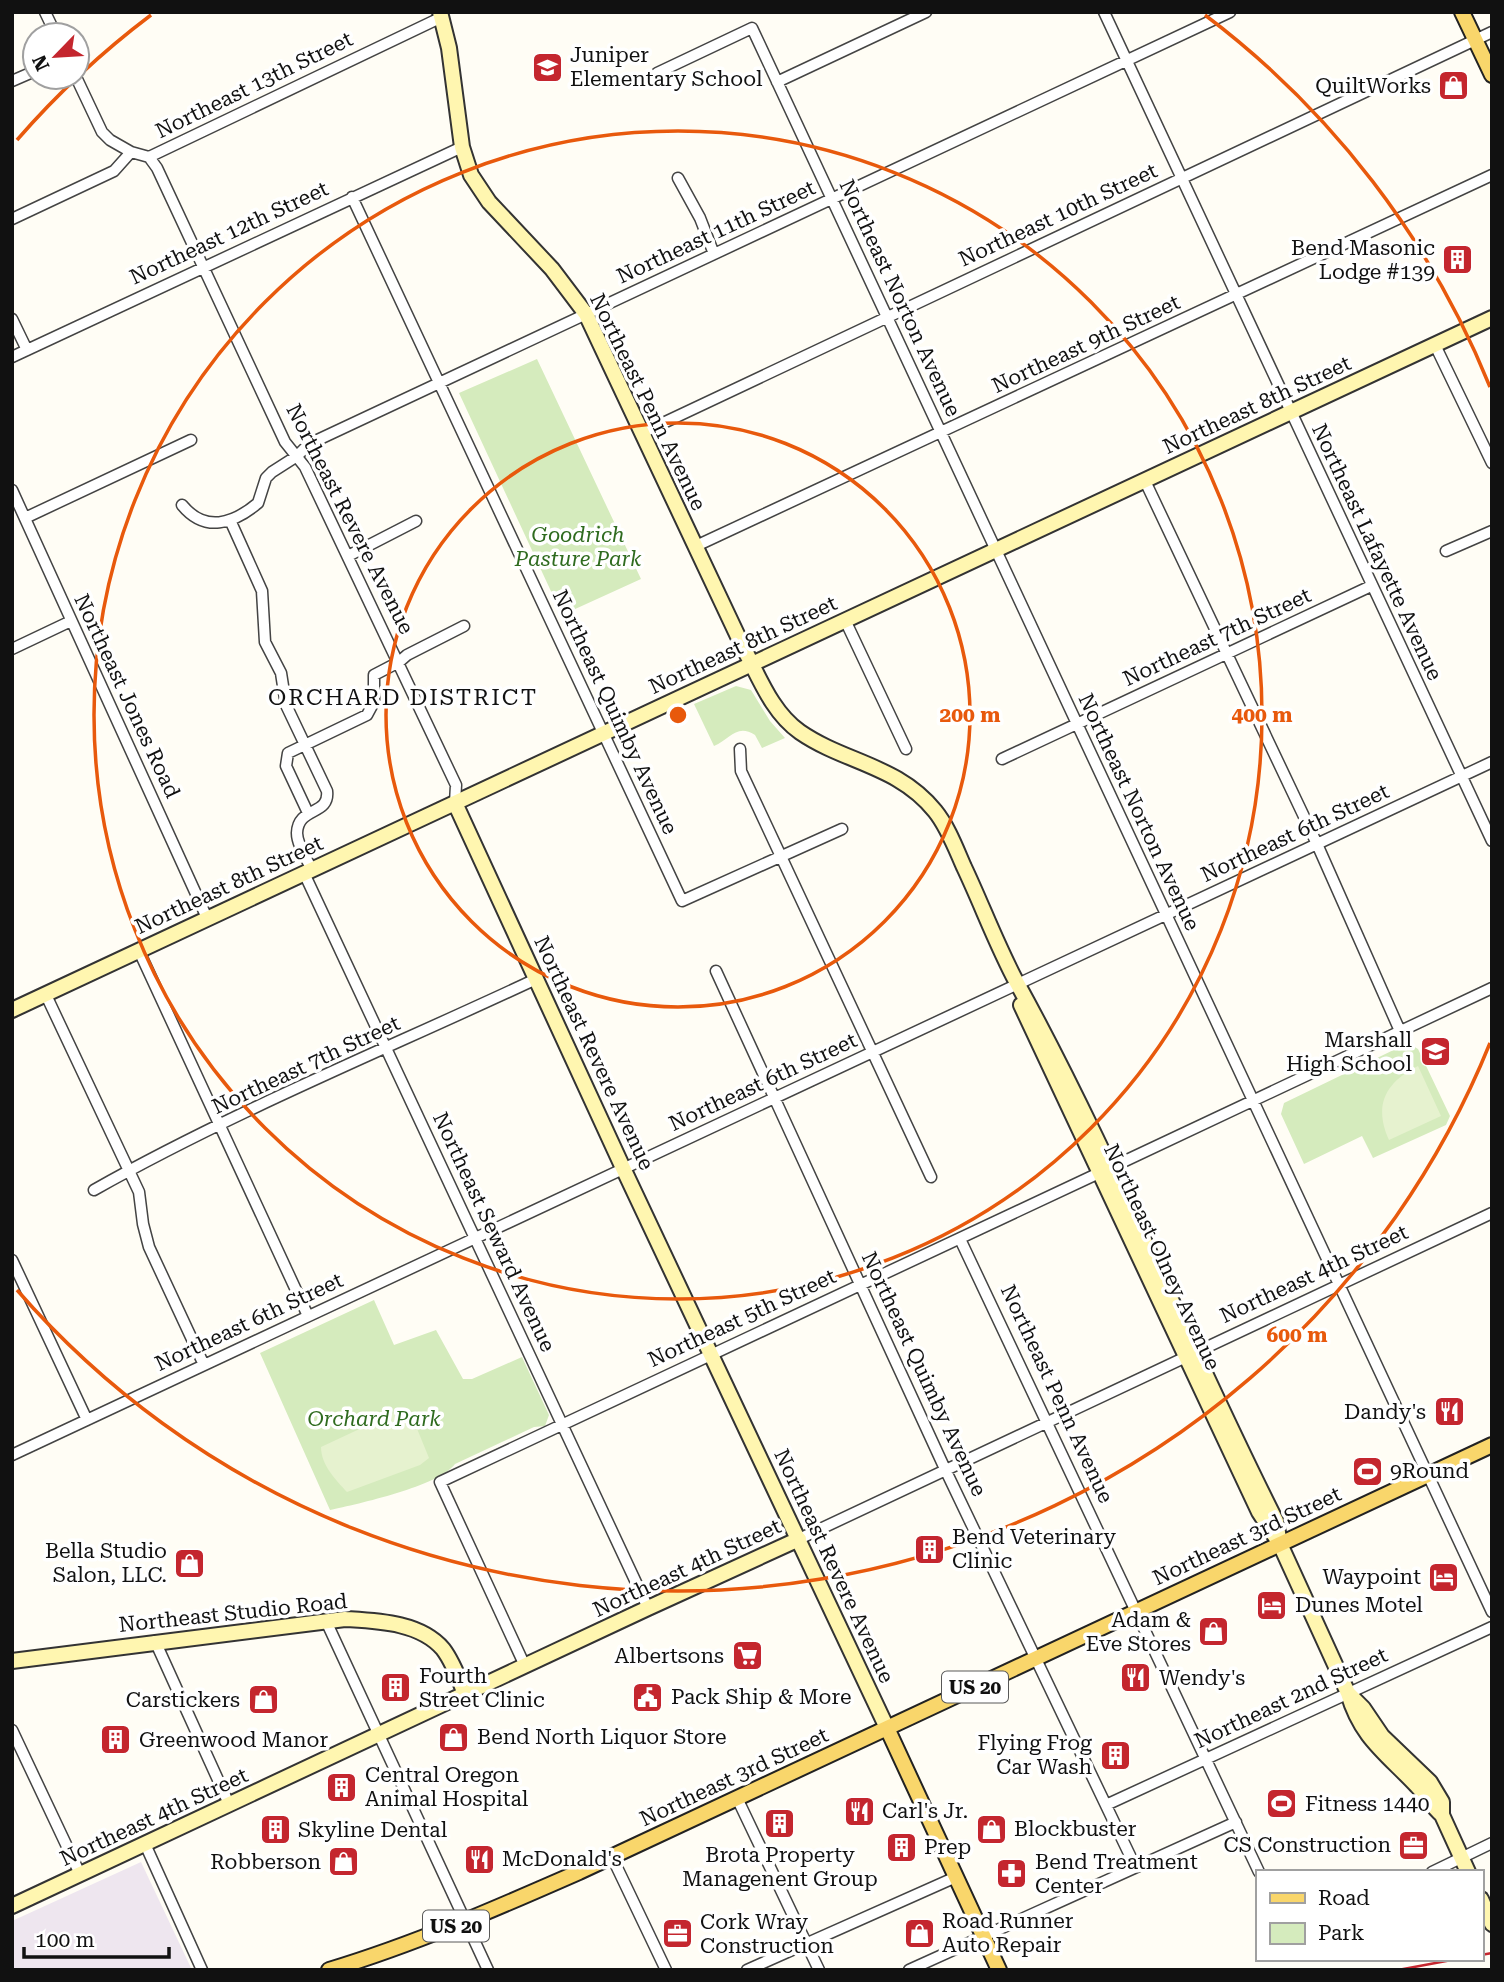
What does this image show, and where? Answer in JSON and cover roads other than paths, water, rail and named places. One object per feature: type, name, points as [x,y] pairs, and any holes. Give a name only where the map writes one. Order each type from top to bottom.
[{"type":"main road","points":[[1462,12],[1492,75]]},
{"type":"main road","name":"Northeast Penn Avenue","points":[[441,14],[449,48],[462,147],[471,176],[479,190],[552,269],[586,314],[752,663]]},
{"type":"main road","name":"Northeast 8th Street","points":[[12,1010],[1492,318]]},
{"type":"main road","name":"Northeast Olney Avenue","points":[[752,663],[770,698],[784,718],[800,732],[846,756],[875,766],[908,785],[936,812],[1018,984],[1018,999],[1104,1170],[1191,1354],[1276,1521],[1280,1544],[1348,1693],[1363,1708],[1382,1737],[1430,1782],[1442,1802],[1443,1815],[1467,1870]]},
{"type":"main road","name":"Northeast Revere Avenue","points":[[455,803],[999,1970]]},
{"type":"main road","name":"Northeast 3rd Street","points":[[329,1970],[466,1922],[612,1857],[1492,1445]]},
{"type":"main road","name":"Northeast 4th Street","points":[[12,1906],[799,1539]]},
{"type":"main road","name":"Northeast Studio Road","points":[[12,1661],[326,1621],[381,1621],[407,1627],[441,1647],[452,1662],[465,1694]]},
{"type":"main road","points":[[1483,1904],[1492,1924]]},
{"type":"street","points":[[777,82],[926,12]]},
{"type":"street","name":"Northeast Lafayette Avenue","points":[[1104,12],[1492,841]]},
{"type":"street","name":"Northeast 11th Street","points":[[230,520],[258,503],[266,478],[309,444],[1230,12]]},
{"type":"street","name":"Northeast 13th Street","points":[[12,219],[114,171],[131,152],[149,157],[441,14]]},
{"type":"street","name":"Northeast Norton Avenue","points":[[657,73],[752,28],[1492,1612]]},
{"type":"street","name":"Northeast 10th Street","points":[[642,433],[1492,32]]},
{"type":"street","points":[[83,91],[102,132],[110,141],[131,152]]},
{"type":"street","name":"Northeast 12th Street","points":[[12,357],[462,147]]},
{"type":"street","name":"Northeast Revere Avenue","points":[[149,157],[204,267],[285,442],[297,456],[399,662],[456,785],[455,803]]},
{"type":"street","name":"Northeast 9th Street","points":[[696,547],[1492,175]]},
{"type":"street","points":[[678,178],[700,218],[714,254]]},
{"type":"street","name":"Northeast Quimby Avenue","points":[[352,197],[682,901],[780,857]]},
{"type":"street","points":[[12,319],[27,350]]},
{"type":"street","points":[[1435,345],[1492,463]]},
{"type":"street","points":[[26,518],[191,440]]},
{"type":"street","points":[[1145,481],[1317,844],[1401,1031]]},
{"type":"street","name":"Northeast Jones Road","points":[[12,490],[208,918]]},
{"type":"street","points":[[182,505],[202,523],[213,524],[230,520],[262,591],[265,642],[281,673],[285,705],[306,745],[327,791],[328,800],[325,805],[308,813],[286,766],[288,753],[306,745],[367,715],[374,702],[374,675],[399,662],[407,654],[464,626]]},
{"type":"street","points":[[348,556],[416,521]]},
{"type":"street","points":[[1446,551],[1492,531]]},
{"type":"street","name":"Northeast 7th Street","points":[[1002,758],[1371,586]]},
{"type":"street","points":[[845,620],[906,749]]},
{"type":"street","points":[[12,649],[71,621]]},
{"type":"street","points":[[740,750],[741,771],[931,1177]]},
{"type":"street","name":"Northeast 6th Street","points":[[12,1455],[1492,762]]},
{"type":"street","name":"Northeast Seward Avenue","points":[[308,813],[300,821],[297,832],[308,871],[387,1048],[648,1608]]},
{"type":"street","points":[[780,857],[842,829]]},
{"type":"street","points":[[139,951],[308,1316]]},
{"type":"street","name":"Northeast Quimby Avenue","points":[[716,971],[945,1469],[1135,1866]]},
{"type":"street","name":"Northeast 7th Street","points":[[94,1190],[219,1126],[537,979]]},
{"type":"street","name":"Northeast 5th Street","points":[[525,1666],[440,1482],[1492,988]]},
{"type":"street","points":[[46,995],[139,1192],[149,1247],[204,1365]]},
{"type":"street","name":"Northeast 4th Street","points":[[799,1539],[1491,1216]]},
{"type":"street","name":"Northeast Penn Avenue","points":[[960,1239],[1258,1870]]},
{"type":"street","points":[[12,1259],[88,1419]]},
{"type":"street","points":[[326,1621],[488,1970]]},
{"type":"street","name":"Northeast 2nd Street","points":[[1106,1805],[1492,1627]]},
{"type":"street","points":[[155,1641],[229,1804]]},
{"type":"street","points":[[12,1730],[80,1874]]},
{"type":"street","points":[[737,1798],[819,1970]]},
{"type":"street","points":[[909,1970],[1236,1822]]},
{"type":"street","points":[[1436,1870],[1492,1843]]},
{"type":"street","points":[[145,1844],[202,1970]]},
{"type":"street","points":[[612,1857],[666,1970]]},
{"type":"street","points":[[747,1970],[956,1877]]},
{"type":"railway","points":[[1483,1955],[1492,1953]]},
{"type":"railway","points":[[1398,1970],[1446,1961]]},
{"type":"place","name":"Juniper Elementary School","points":[[547,67]]},
{"type":"place","name":"QuiltWorks","points":[[1454,86]]},
{"type":"place","name":"Bend Masonic Lodge #139","points":[[1458,260]]},
{"type":"place","name":"Marshall High School","points":[[1435,1052]]},
{"type":"place","name":"Dandy's","points":[[1449,1412]]},
{"type":"place","name":"9Round","points":[[1367,1471]]},
{"type":"place","name":"Bend Veterinary Clinic","points":[[929,1549]]},
{"type":"place","name":"Bella Studio Salon, LLC.","points":[[190,1563]]},
{"type":"place","name":"Waypoint","points":[[1444,1577]]},
{"type":"place","name":"Dunes Motel","points":[[1272,1605]]},
{"type":"place","name":"Adam & Eve Stores","points":[[1214,1632]]},
{"type":"place","name":"Albertsons","points":[[747,1656]]},
{"type":"place","name":"Wendy's","points":[[1136,1678]]},
{"type":"place","name":"Fourth Street Clinic","points":[[396,1688]]},
{"type":"place","name":"Pack Ship & More","points":[[648,1697]]},
{"type":"place","name":"Carstickers","points":[[263,1700]]},
{"type":"place","name":"Bend North Liquor Store","points":[[454,1737]]},
{"type":"place","name":"Greenwood Manor","points":[[116,1740]]},
{"type":"place","name":"Flying Frog Car Wash","points":[[1115,1755]]},
{"type":"place","name":"Central Oregon Animal Hospital","points":[[342,1787]]},
{"type":"place","name":"Fitness 1440","points":[[1282,1804]]},
{"type":"place","name":"Carl's Jr.","points":[[859,1811]]},
{"type":"place","name":"Brota Property Managenent Group","points":[[780,1823]]},
{"type":"place","name":"Blockbuster","points":[[991,1829]]},
{"type":"place","name":"Skyline Dental","points":[[275,1830]]},
{"type":"place","name":"CS Construction","points":[[1414,1845]]},
{"type":"place","name":"Prep","points":[[901,1847]]},
{"type":"place","name":"McDonald's","points":[[479,1859]]},
{"type":"place","name":"Robberson","points":[[344,1862]]},
{"type":"place","name":"Bend Treatment Center","points":[[1012,1874]]},
{"type":"place","name":"Road Runner Auto Repair","points":[[919,1933]]},
{"type":"place","name":"Cork Wray Construction","points":[[677,1934]]},
{"type":"district","name":"ORCHARD DISTRICT","points":[[403,697]]},
{"type":"park label","name":"Goodrich Pasture Park","points":[[578,547]]},
{"type":"park label","name":"Orchard Park","points":[[374,1419]]}]
